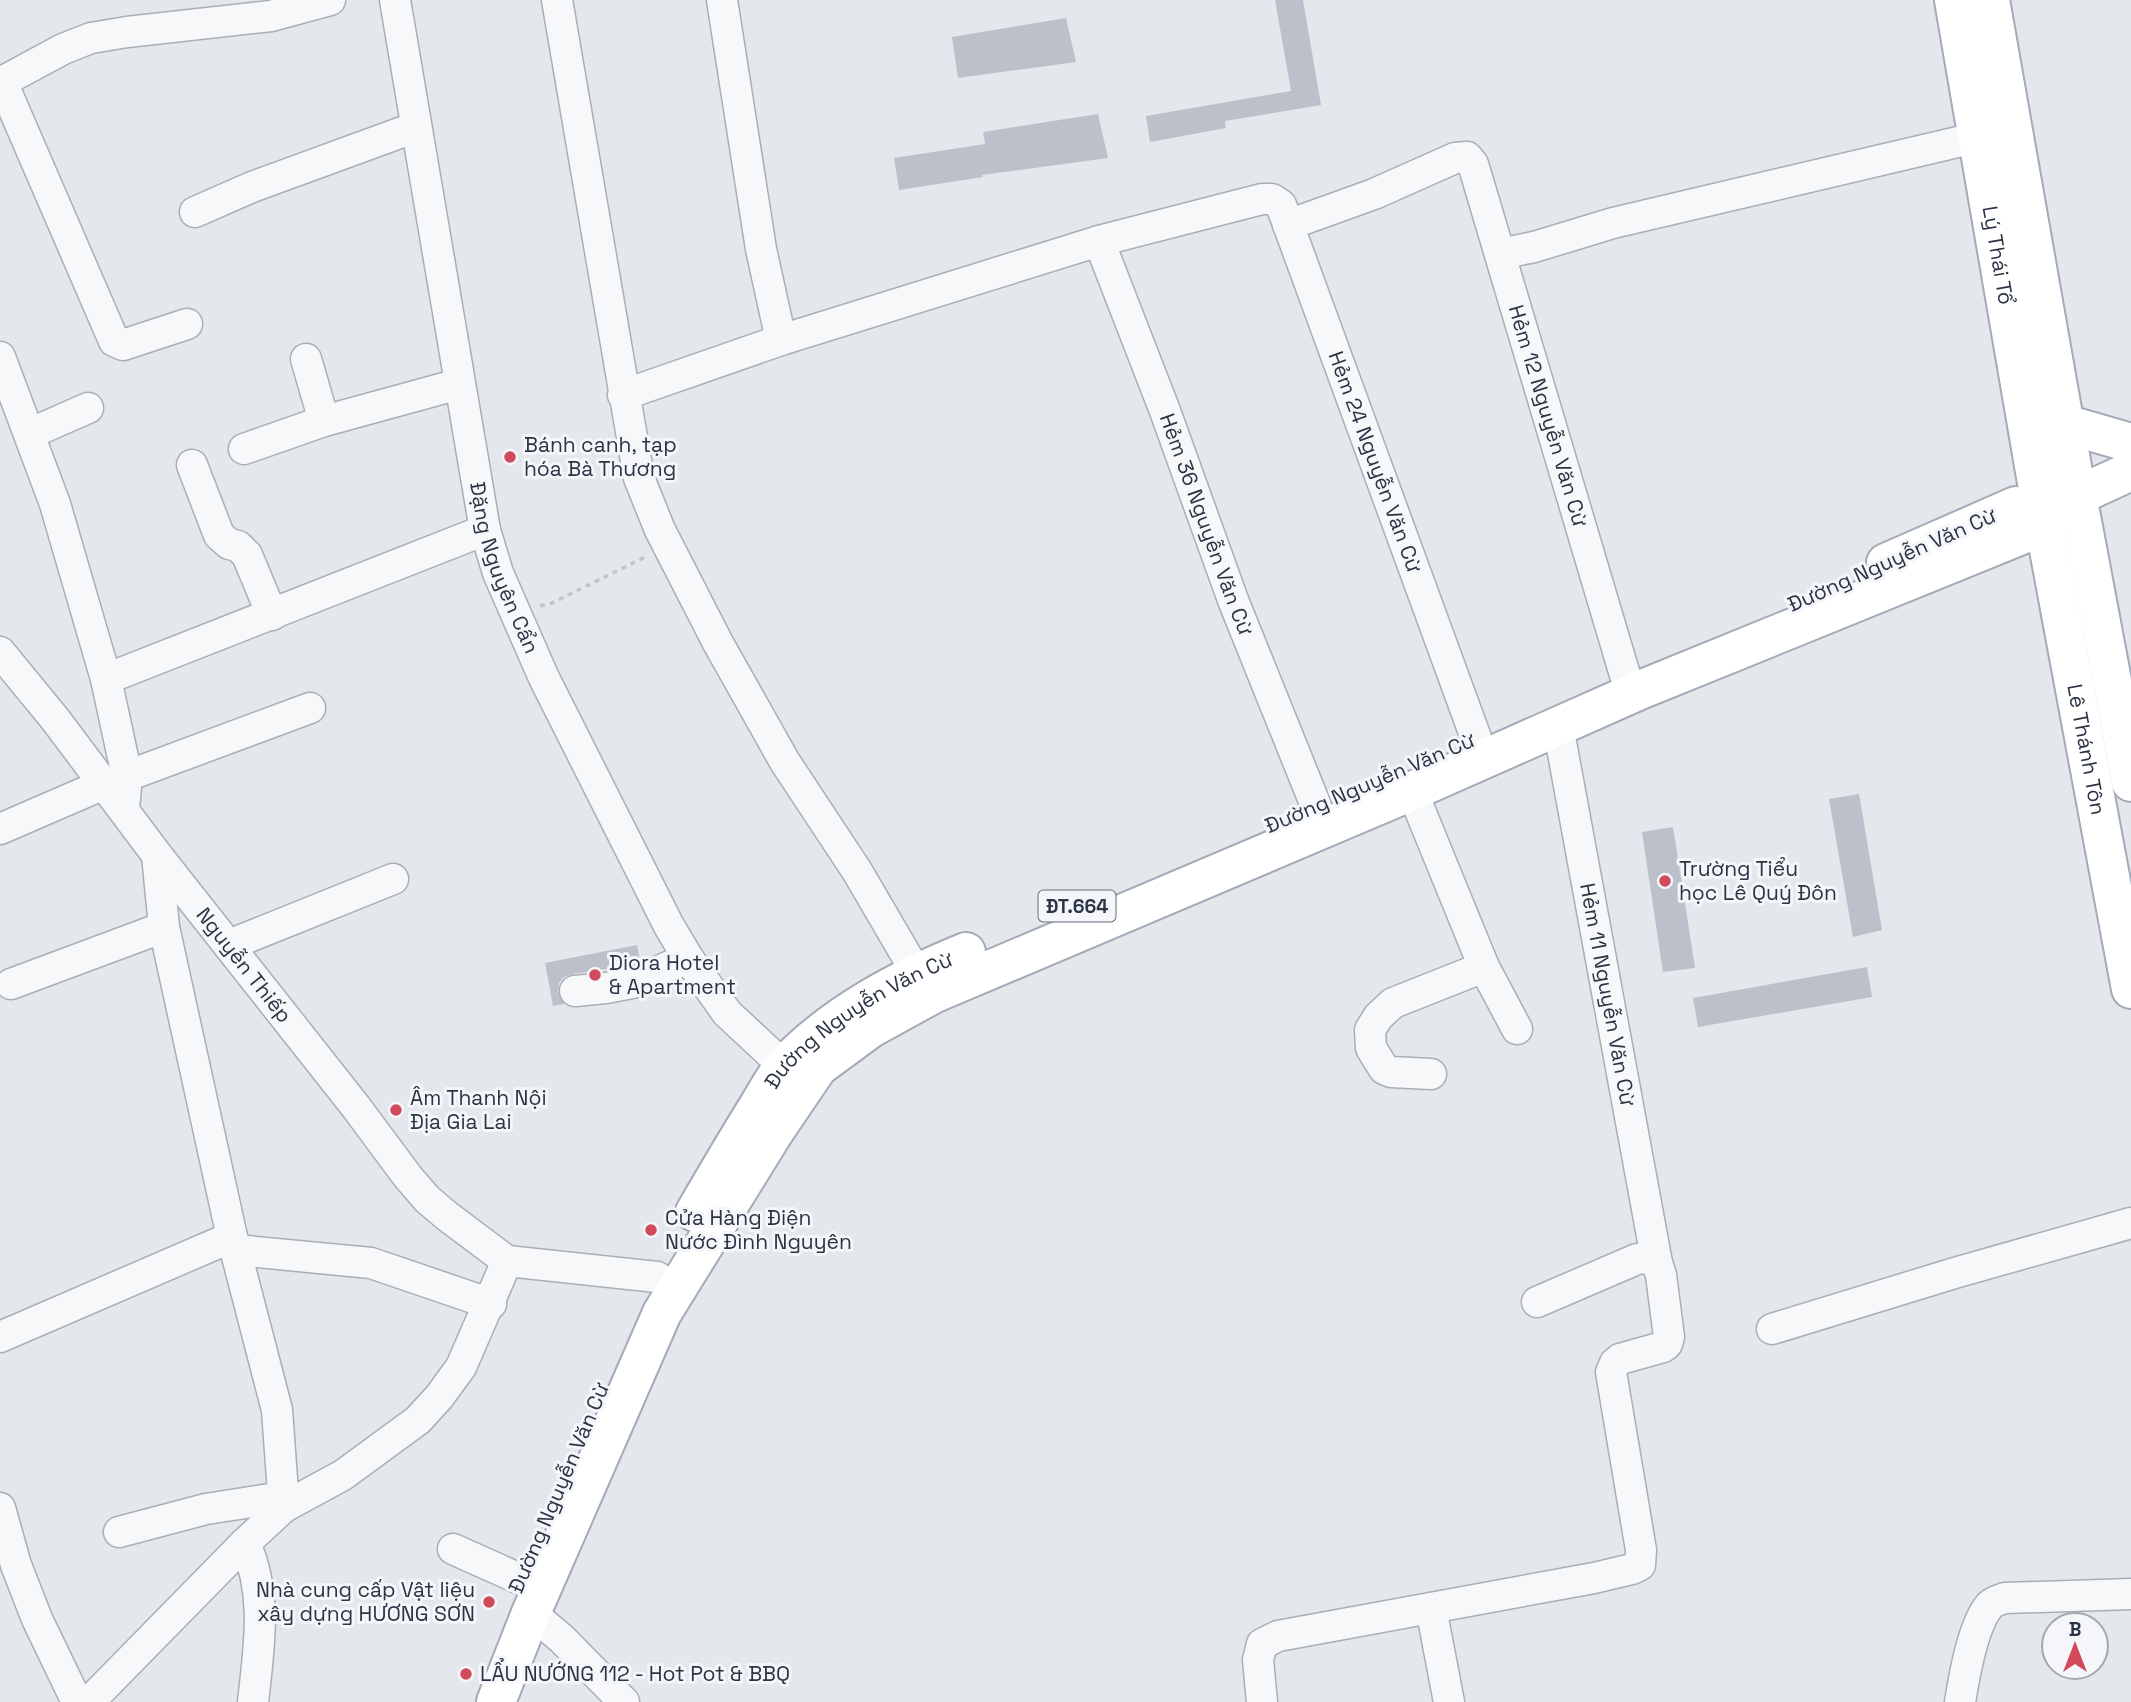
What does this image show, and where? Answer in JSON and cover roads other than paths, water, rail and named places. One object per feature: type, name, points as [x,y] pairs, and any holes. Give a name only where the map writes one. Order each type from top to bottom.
[{"type":"main road","name":"Lý Thái Tổ","points":[[1954,0],[2042,512]]},
{"type":"main road","name":"Lý Thái Tổ","points":[[1990,0],[2077,495],[2122,678],[2131,782]]},
{"type":"main road","points":[[2065,424],[2131,443]]},
{"type":"main road","name":"ĐT.664","points":[[2042,512],[2131,471]]},
{"type":"main road","name":"Đường Nguyễn Văn Cừ","points":[[469,1702],[520,1598],[662,1313],[774,1132],[818,1067],[871,1028],[1059,927],[1317,806],[1476,738],[1554,717],[1640,690],[2024,534],[2042,512],[2016,506],[1625,675],[1554,717],[1412,791],[1059,927],[916,972],[836,1020],[784,1066],[731,1149],[657,1277],[616,1356],[520,1598],[496,1702]]},
{"type":"main road","name":"Lê Thánh Tôn","points":[[2042,512],[2131,989]]},
{"type":"street","points":[[187,324],[122,345],[114,341],[1,82],[91,38],[271,16],[330,0]]},
{"type":"street","name":"Đặng Nguyên Cẩn","points":[[395,0],[485,530],[498,573],[544,678],[669,926],[727,1013],[784,1066]]},
{"type":"street","points":[[557,0],[639,478],[668,546],[718,643],[785,762],[857,871],[916,972]]},
{"type":"street","points":[[722,0],[761,249],[781,340]]},
{"type":"street","points":[[195,212],[252,187],[416,127]]},
{"type":"street","points":[[1500,254],[1626,220],[1979,137]]},
{"type":"street","name":"Hẻm 12 Nguyễn Văn Cừ","points":[[1288,225],[1374,194],[1455,158],[1467,157],[1474,164],[1625,675]]},
{"type":"street","name":"Hẻm 24 Nguyễn Văn Cừ","points":[[1099,241],[1262,199],[1272,199],[1281,205],[1476,738]]},
{"type":"street","points":[[623,395],[781,340],[1099,241]]},
{"type":"street","name":"Hẻm 36 Nguyễn Văn Cừ","points":[[1099,241],[1165,411],[1233,600],[1317,806]]},
{"type":"street","points":[[0,357],[55,503],[106,679],[115,780]]},
{"type":"street","points":[[306,359],[324,421]]},
{"type":"street","points":[[244,449],[324,421],[459,384]]},
{"type":"street","points":[[29,434],[88,408]]},
{"type":"street","points":[[192,465],[219,536],[229,544],[238,546],[247,555],[272,615]]},
{"type":"street","points":[[106,679],[485,530]]},
{"type":"street","name":"Nguyễn Thiếp","points":[[1,655],[115,780],[124,809],[157,855],[427,1199],[507,1261]]},
{"type":"street","points":[[0,829],[115,780],[310,708]]},
{"type":"street","name":"Hẻm 11 Nguyễn Văn Cừ","points":[[1431,1608],[1594,1578],[1640,1565],[1641,1550],[1611,1372],[1620,1359],[1662,1347],[1667,1344],[1669,1337],[1661,1275],[1554,717]]},
{"type":"street","points":[[1412,791],[1484,967],[1517,1029]]},
{"type":"street","points":[[89,1702],[284,1502],[276,1410],[234,1243],[164,928],[157,855]]},
{"type":"street","points":[[229,945],[393,879]]},
{"type":"street","points":[[11,984],[164,928]]},
{"type":"street","points":[[575,990],[632,983],[688,958]]},
{"type":"street","points":[[1431,1074],[1391,1072],[1384,1069],[1371,1048],[1370,1030],[1378,1017],[1393,1003],[1484,967]]},
{"type":"street","points":[[1772,1329],[2131,1223]]},
{"type":"street","points":[[1,1332],[234,1243],[371,1263],[491,1304]]},
{"type":"street","points":[[1537,1302],[1637,1259],[1649,1258],[1657,1263]]},
{"type":"street","points":[[119,1532],[206,1509],[284,1502],[343,1475],[418,1420],[439,1398],[461,1367],[491,1304],[507,1261],[657,1277]]},
{"type":"street","points":[[0,1508],[8,1568],[37,1619],[77,1702]]},
{"type":"street","points":[[245,1543],[254,1563],[261,1615],[253,1702]]},
{"type":"street","points":[[453,1549],[520,1598],[624,1702]]},
{"type":"street","points":[[1960,1702],[1969,1656],[1984,1614],[1992,1603],[2005,1598],[2131,1594]]},
{"type":"street","points":[[1262,1702],[1258,1660],[1262,1644],[1278,1636],[1431,1608],[1449,1702]]},
{"type":"place","name":"Bánh canh, tạp hóa Bà Thương","points":[[510,457]]},
{"type":"place","name":"Trường Tiểu học Lê Quý Đôn","points":[[1665,881]]},
{"type":"place","name":"Diora Hotel & Apartment","points":[[595,975]]},
{"type":"place","name":"Âm Thanh Nội Địa Gia Lai","points":[[396,1110]]},
{"type":"place","name":"Cửa Hàng Điện Nước Đình Nguyên","points":[[651,1230]]},
{"type":"place","name":"Nhà cung cấp Vật liệu xây dựng HƯƠNG SƠN","points":[[489,1602]]},
{"type":"place","name":"LẨU NƯỚNG 112 - Hot Pot & BBQ","points":[[466,1674]]}]
